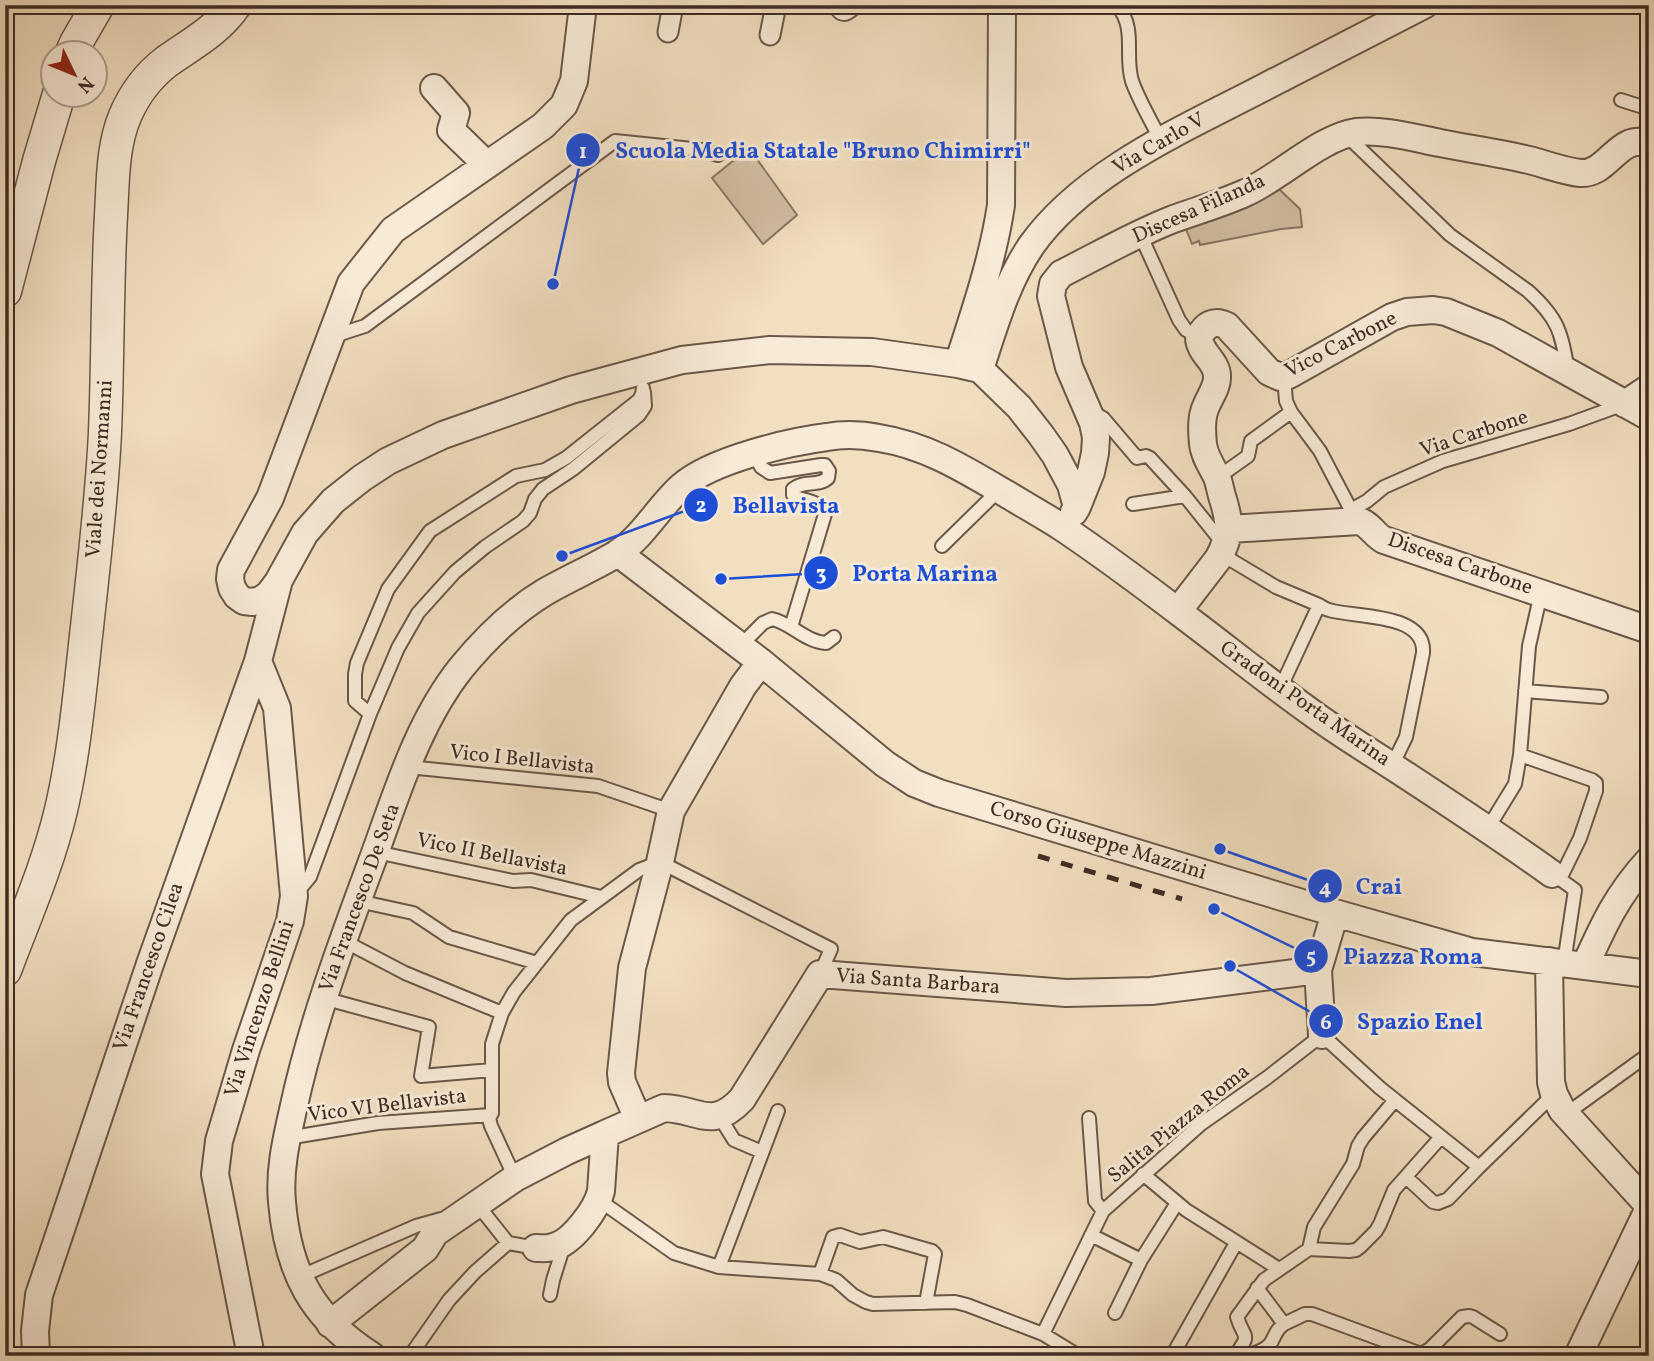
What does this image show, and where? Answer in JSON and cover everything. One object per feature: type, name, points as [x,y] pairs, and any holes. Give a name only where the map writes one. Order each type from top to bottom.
[{"type":"street","points":[[79,38],[98,5]]},
{"type":"street","name":"Viale dei Normanni","points":[[5,970],[46,861],[61,811],[75,739],[98,527],[105,433],[109,247],[118,140],[132,101],[145,83],[164,64],[213,30],[235,5]]},
{"type":"street","points":[[583,5],[574,81],[564,105],[542,126],[393,230],[351,284],[270,498],[231,570],[232,588],[237,596],[244,601],[253,602],[270,593],[305,533],[333,501],[388,461],[443,435],[571,390],[641,380],[682,360],[770,350],[872,352],[969,366],[1019,407],[1041,435],[1071,485],[1070,518]]},
{"type":"street","points":[[668,32],[673,5]]},
{"type":"street","points":[[770,35],[776,5]]},
{"type":"street","points":[[969,366],[996,237],[1000,205],[1002,5]]},
{"type":"street","name":"Via Carlo V","points":[[969,366],[1018,268],[1047,226],[1091,186],[1125,162],[1161,142],[1423,5]]},
{"type":"street","points":[[434,88],[456,113],[451,130],[487,165]]},
{"type":"street","points":[[5,291],[55,108]]},
{"type":"street","name":"Discesa Filanda","points":[[1070,518],[1091,472],[1096,437],[1093,423],[1069,366],[1051,296],[1053,284],[1061,274],[1170,220],[1247,192],[1319,147],[1358,132],[1388,134],[1526,159],[1585,173],[1600,167],[1625,145],[1634,141],[1649,144]]},
{"type":"street","name":"Vico Carbone","points":[[1199,337],[1206,326],[1222,323],[1269,372],[1274,376],[1284,377],[1392,317],[1420,310],[1446,312],[1498,333],[1649,417]]},
{"type":"street","points":[[1178,611],[1225,543],[1229,518],[1217,478],[1204,449],[1202,420],[1217,376],[1215,368],[1201,348],[1199,337]]},
{"type":"street","points":[[1625,404],[1649,388]]},
{"type":"street","name":"Gradoni Porta Marina","points":[[754,453],[831,436],[899,441],[953,461],[999,490],[1070,518],[1178,611],[1313,715],[1488,828],[1556,876]]},
{"type":"street","name":"Via Francesco De Seta","points":[[372,1356],[330,1324],[299,1277],[290,1250],[281,1174],[301,1073],[323,998],[427,721],[461,668],[516,612],[542,594],[618,553],[631,543],[671,496],[689,480],[708,469],[754,453]]},
{"type":"street","points":[[1225,543],[1352,515]]},
{"type":"street","name":"Discesa Carbone","points":[[1352,515],[1384,540],[1649,630]]},
{"type":"street","name":"Corso Giuseppe Mazzini","points":[[618,553],[750,654],[885,764],[914,783],[939,793],[1335,913],[1472,952],[1649,974]]},
{"type":"street","name":"Via Francesco Cilea","points":[[36,1356],[35,1331],[39,1295],[150,964],[258,661],[278,582]]},
{"type":"street","points":[[638,1119],[622,1082],[621,1073],[632,968],[671,811],[743,686],[750,654]]},
{"type":"street","name":"Via Vincenzo Bellini","points":[[251,1356],[215,1163],[246,1050],[290,921],[294,896],[277,708],[258,661]]},
{"type":"street","points":[[1578,1356],[1649,1207],[1560,1104],[1551,1083],[1566,963],[1609,914],[1621,893],[1649,860]]},
{"type":"street","points":[[1322,1035],[1318,970],[1335,913]]},
{"type":"street","name":"Via Santa Barbara","points":[[719,1116],[742,1099],[820,974],[1066,993],[1151,991],[1318,970]]},
{"type":"street","points":[[330,1324],[425,1249],[435,1233],[515,1178],[567,1151],[664,1108],[704,1116],[719,1116]]},
{"type":"street","points":[[536,1248],[555,1247],[565,1242],[595,1209],[599,1200],[605,1134]]},
{"type":"lane","points":[[1117,5],[1128,23],[1129,70],[1133,83],[1161,142]]},
{"type":"lane","points":[[1620,100],[1649,109]]},
{"type":"lane","points":[[1346,135],[1450,235],[1539,300],[1559,327],[1568,372]]},
{"type":"lane","points":[[331,337],[365,326],[615,141],[702,150],[718,155]]},
{"type":"lane","points":[[1140,234],[1179,320],[1186,330],[1199,337]]},
{"type":"lane","points":[[1284,377],[1286,401],[1291,412],[1320,451],[1352,515]]},
{"type":"lane","points":[[294,896],[310,877],[370,714],[398,648],[418,613],[455,572],[523,521],[543,489],[639,415],[645,406],[641,380]]},
{"type":"lane","points":[[370,714],[359,706],[354,696],[357,663],[388,589],[423,539],[438,525],[516,476],[545,470],[566,458],[639,400],[642,394],[641,380]]},
{"type":"lane","name":"Via Carbone","points":[[1352,515],[1384,487],[1443,461],[1569,424],[1625,404]]},
{"type":"lane","points":[[1088,410],[1099,414],[1137,458],[1150,457],[1225,543],[1276,587],[1330,610],[1386,618],[1407,626],[1418,635],[1423,653],[1406,737],[1392,766]]},
{"type":"lane","points":[[1217,478],[1248,456],[1251,441],[1291,412]]},
{"type":"lane","points":[[754,453],[761,467],[770,473],[821,465],[825,465],[829,471],[828,478],[823,482],[799,484],[793,489],[795,497],[816,503],[825,514],[791,627]]},
{"type":"lane","points":[[942,545],[999,490]]},
{"type":"lane","points":[[1133,503],[1185,496]]},
{"type":"lane","points":[[1488,828],[1514,784],[1520,755],[1529,646],[1541,592]]},
{"type":"lane","points":[[1280,689],[1319,606]]},
{"type":"lane","points":[[750,654],[767,620],[776,620],[818,643],[826,643],[834,637]]},
{"type":"lane","points":[[1525,691],[1601,696]]},
{"type":"lane","points":[[1520,755],[1590,778],[1597,787],[1580,838],[1556,876],[1575,890],[1566,963]]},
{"type":"lane","name":"Vico I Bellavista","points":[[408,766],[598,786],[671,811]]},
{"type":"lane","name":"Vico II Bellavista","points":[[376,852],[513,881],[531,880],[601,897]]},
{"type":"lane","points":[[515,1178],[489,1118],[492,1113],[492,1044],[502,1013],[514,992],[571,920],[639,870],[660,862],[831,949],[820,974]]},
{"type":"lane","points":[[358,901],[413,913],[449,937],[537,963]]},
{"type":"lane","points":[[344,941],[405,973],[502,1013]]},
{"type":"lane","points":[[323,998],[429,1027],[421,1076],[492,1070]]},
{"type":"lane","points":[[1322,1035],[1395,1100],[1479,1167]]},
{"type":"lane","name":"Salita Piazza Roma","points":[[1042,1334],[1103,1211],[1201,1125],[1322,1035]]},
{"type":"lane","points":[[1406,1177],[1433,1202],[1448,1199],[1479,1167],[1560,1104],[1649,1054]]},
{"type":"lane","points":[[1309,1249],[1314,1227],[1353,1164],[1358,1146],[1395,1100]]},
{"type":"lane","points":[[719,1267],[778,1111]]},
{"type":"lane","name":"Vico VI Bellavista","points":[[287,1138],[378,1123],[491,1115]]},
{"type":"lane","points":[[719,1116],[734,1140],[762,1152]]},
{"type":"lane","points":[[1089,1118],[1095,1201],[1103,1211]]},
{"type":"lane","points":[[1235,1356],[1246,1339],[1237,1317],[1264,1280],[1309,1249],[1349,1251],[1360,1247],[1376,1231],[1394,1190],[1441,1137]]},
{"type":"lane","points":[[1143,1174],[1177,1203],[1279,1269]]},
{"type":"lane","points":[[599,1200],[674,1253],[719,1267],[820,1274],[836,1280],[853,1295],[873,1304],[955,1302],[967,1305],[1042,1334],[1079,1356]]},
{"type":"lane","points":[[1115,1313],[1141,1260],[1177,1203]]},
{"type":"lane","points":[[299,1277],[415,1226],[470,1209],[508,1243],[536,1248]]},
{"type":"lane","points":[[820,1274],[833,1237],[840,1235],[860,1242],[883,1237],[935,1254],[926,1303]]},
{"type":"lane","points":[[1091,1235],[1141,1260]]},
{"type":"lane","points":[[550,1295],[565,1242]]},
{"type":"lane","points":[[1172,1356],[1236,1242]]},
{"type":"lane","points":[[410,1356],[449,1300],[508,1243]]},
{"type":"lane","points":[[1257,1288],[1284,1324]]},
{"type":"lane","points":[[1247,1356],[1264,1349],[1284,1324],[1305,1314],[1312,1314],[1415,1354],[1430,1349],[1462,1317],[1469,1315],[1500,1334]]},
{"type":"shaded area","points":[[749,148],[797,215],[763,244],[712,178]]},
{"type":"shaded area","points":[[1279,189],[1300,209],[1302,227],[1200,245],[1199,241],[1192,244],[1184,224]]},
{"type":"railway","points":[[1038,856],[1182,899]]},
{"type":"place","name":"Scuola Media Statale \"Bruno Chimirri\"","points":[[553,284]]},
{"type":"place","name":"Bellavista","points":[[562,556]]},
{"type":"place","name":"Porta Marina","points":[[721,579]]},
{"type":"place","name":"Crai","points":[[1220,849]]},
{"type":"place","name":"Piazza Roma","points":[[1214,909]]},
{"type":"place","name":"Spazio Enel","points":[[1230,966]]}]
